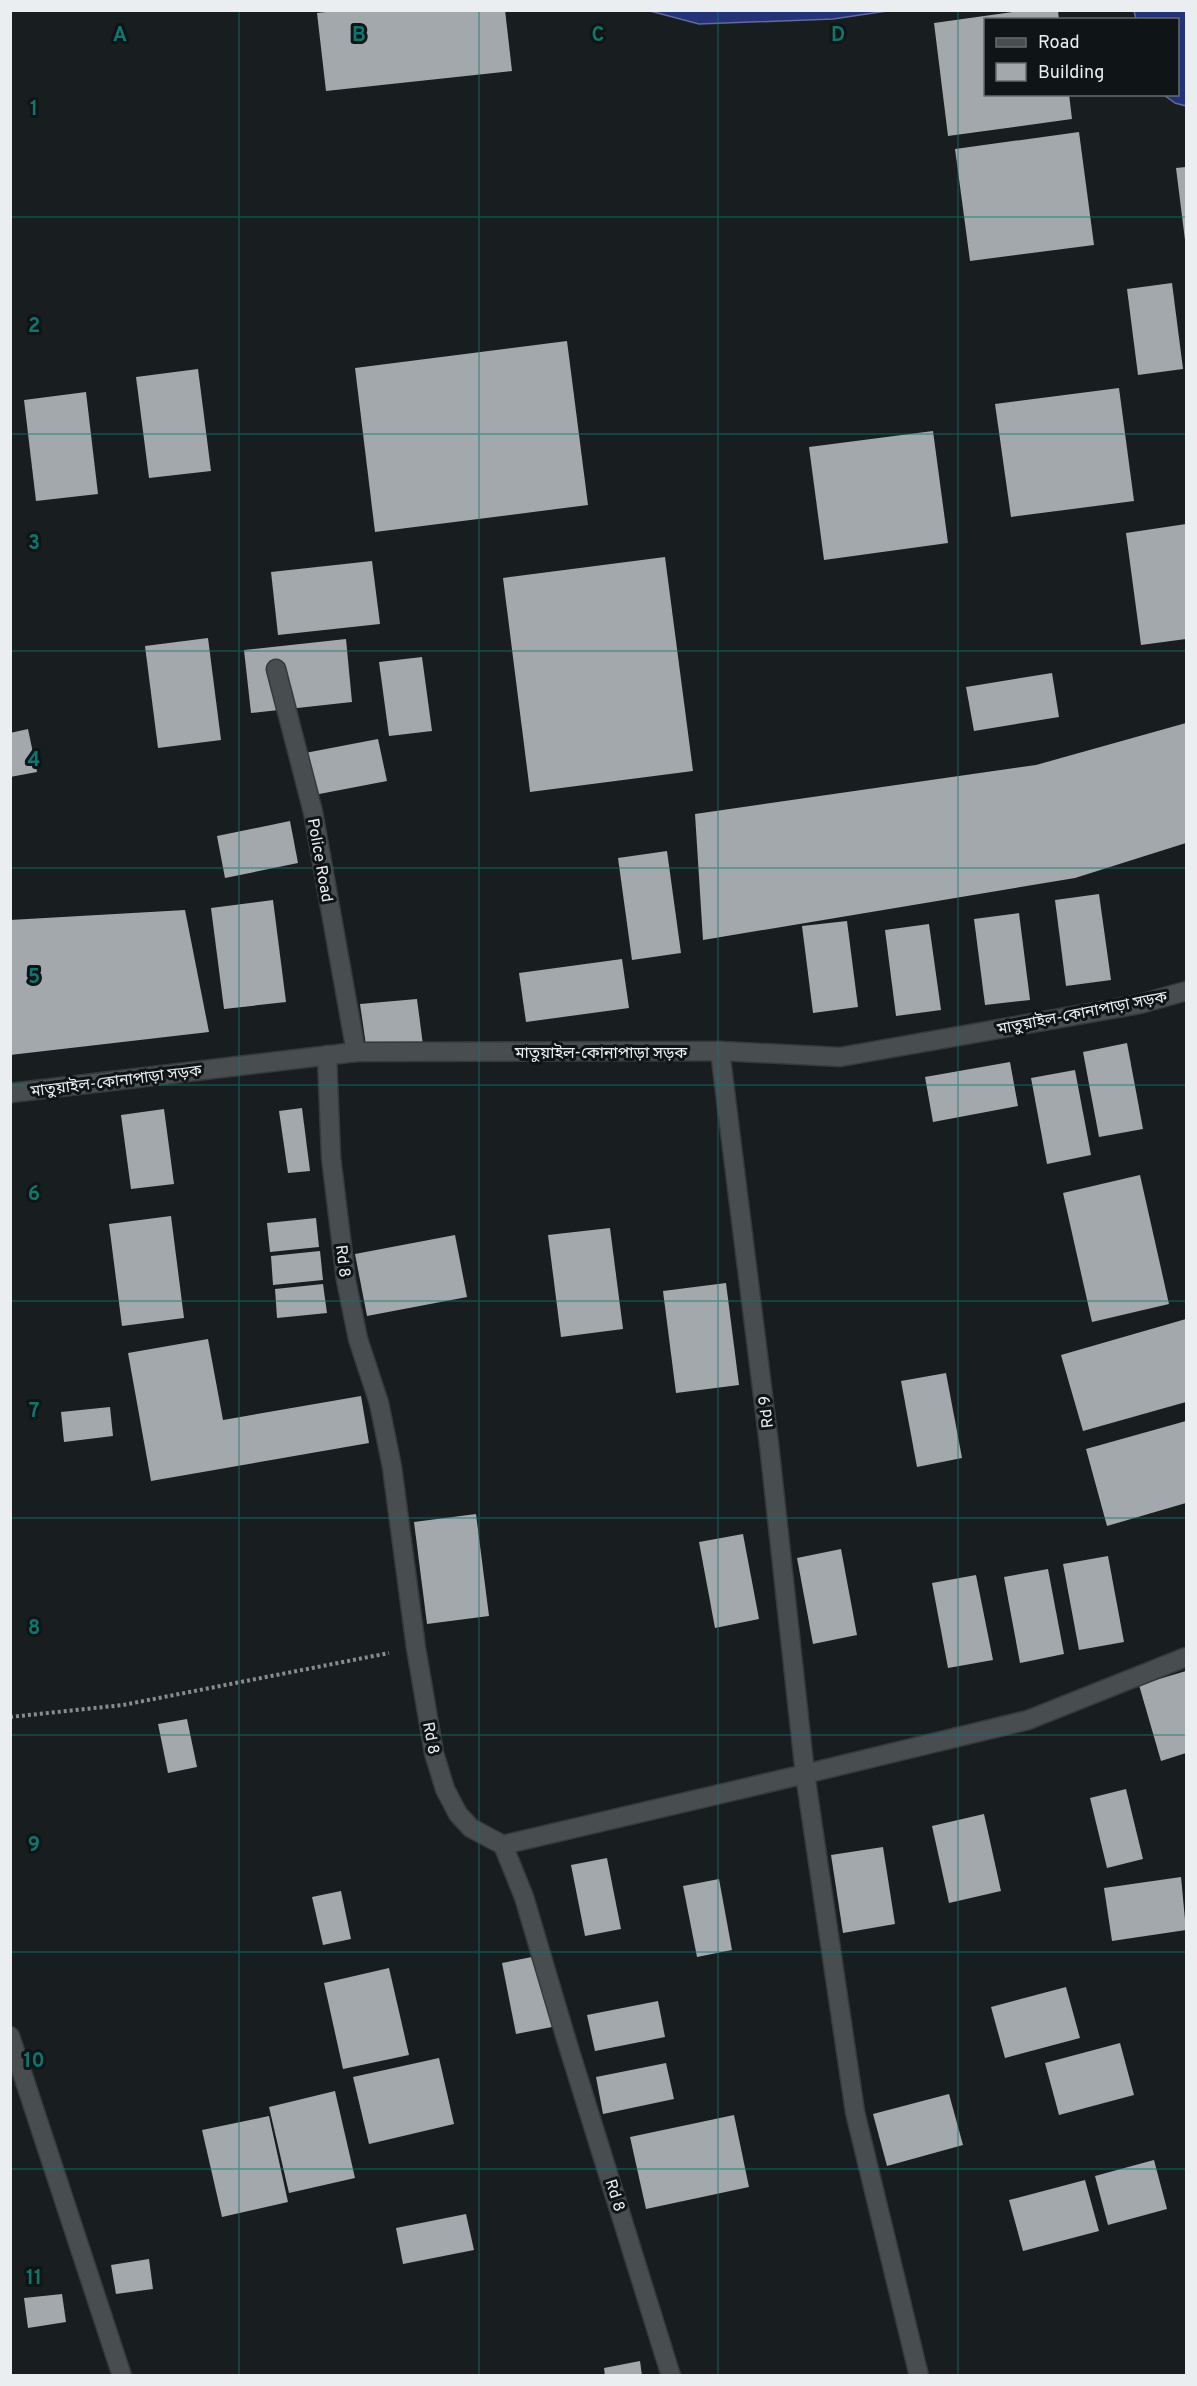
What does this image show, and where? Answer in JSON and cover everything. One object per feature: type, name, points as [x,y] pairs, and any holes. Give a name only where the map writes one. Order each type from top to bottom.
[{"type":"street","name":"Police Road","points":[[276,669],[313,812],[356,1052]]},
{"type":"street","name":"মাতুয়াইল-কোনাপাড়া সড়ক","points":[[10,1092],[356,1052],[720,1052],[840,1057],[1140,1004],[1186,991]]},
{"type":"street","name":"Rd 9","points":[[720,1052],[768,1432],[805,1774],[855,2112],[919,2376]]},
{"type":"street","name":"Rd 8","points":[[327,1055],[331,1158],[346,1280],[358,1339],[379,1403],[392,1467],[416,1648],[435,1753],[445,1789],[458,1814],[471,1828],[503,1845],[524,1897],[671,2376]]},
{"type":"street","points":[[503,1845],[1028,1720],[1186,1657]]},
{"type":"street","points":[[10,2036],[122,2376]]},
{"type":"path","points":[[10,1717],[123,1705],[416,1648]]},
{"type":"water","points":[[650,11],[887,11],[833,19],[699,24]]},
{"type":"water","points":[[1134,11],[1186,11],[1186,106],[1175,103],[1165,96],[1179,96],[1179,18],[1136,18]]},
{"type":"building","points":[[343,10],[505,10],[512,71],[326,91],[317,13]]},
{"type":"building","points":[[1026,10],[1058,10],[1059,18],[984,18],[984,96],[1069,96],[1072,119],[948,136],[934,23]]},
{"type":"building","points":[[1079,132],[1094,245],[970,261],[955,149]]},
{"type":"building","points":[[1186,167],[1186,239],[1185,240],[1176,168]]},
{"type":"building","points":[[1172,283],[1183,369],[1138,375],[1127,289]]},
{"type":"building","points":[[567,341],[588,505],[375,532],[355,368]]},
{"type":"building","points":[[198,369],[211,471],[149,478],[136,377]]},
{"type":"building","points":[[1119,388],[1134,501],[1011,517],[995,404]]},
{"type":"building","points":[[86,392],[98,494],[36,501],[24,400]]},
{"type":"building","points":[[933,431],[948,543],[824,560],[809,447]]},
{"type":"building","points":[[1186,524],[1186,639],[1141,645],[1126,533]]},
{"type":"building","points":[[665,557],[693,771],[530,792],[503,578]]},
{"type":"building","points":[[372,561],[380,624],[278,635],[271,572]]},
{"type":"building","points":[[208,638],[221,740],[158,748],[145,646]]},
{"type":"building","points":[[346,639],[352,702],[251,713],[244,650]]},
{"type":"building","points":[[422,657],[432,731],[389,736],[379,662]]},
{"type":"building","points":[[1052,673],[1059,717],[974,731],[966,687]]},
{"type":"building","points":[[1186,723],[1186,843],[1075,878],[703,940],[695,814],[1036,765]]},
{"type":"building","points":[[28,729],[37,772],[10,777],[10,733]]},
{"type":"building","points":[[378,739],[387,781],[314,795],[305,753]]},
{"type":"building","points":[[290,821],[298,863],[225,878],[217,836]]},
{"type":"building","points":[[667,851],[681,953],[632,960],[618,858]]},
{"type":"building","points":[[1099,894],[1111,980],[1066,986],[1055,900]]},
{"type":"building","points":[[273,900],[286,1002],[224,1009],[211,908]]},
{"type":"building","points":[[185,910],[209,1032],[10,1055],[10,920]]},
{"type":"building","points":[[1019,913],[1030,1000],[985,1005],[974,919]]},
{"type":"building","points":[[847,921],[858,1007],[813,1013],[802,926]]},
{"type":"building","points":[[929,924],[941,1010],[896,1016],[885,930]]},
{"type":"building","points":[[622,959],[629,1008],[526,1022],[519,973]]},
{"type":"building","points":[[417,999],[423,1045],[366,1045],[360,1004]]},
{"type":"building","points":[[1127,1043],[1143,1129],[1099,1137],[1083,1052]]},
{"type":"building","points":[[1010,1062],[1018,1106],[933,1122],[925,1077]]},
{"type":"building","points":[[1075,1070],[1091,1155],[1047,1164],[1031,1078]]},
{"type":"building","points":[[302,1108],[310,1171],[288,1173],[279,1111]]},
{"type":"building","points":[[164,1109],[174,1184],[131,1189],[121,1115]]},
{"type":"building","points":[[1140,1175],[1169,1304],[1092,1322],[1063,1193]]},
{"type":"building","points":[[171,1216],[184,1318],[122,1326],[109,1224]]},
{"type":"building","points":[[316,1218],[319,1247],[270,1252],[267,1223]]},
{"type":"building","points":[[610,1228],[623,1329],[561,1337],[548,1235]]},
{"type":"building","points":[[455,1235],[467,1297],[367,1316],[355,1254]]},
{"type":"building","points":[[320,1251],[323,1280],[273,1285],[271,1256]]},
{"type":"building","points":[[726,1283],[739,1385],[676,1393],[663,1291]]},
{"type":"building","points":[[323,1284],[327,1313],[277,1318],[275,1289]]},
{"type":"building","points":[[1186,1319],[1186,1402],[1083,1431],[1061,1355]]},
{"type":"building","points":[[208,1339],[223,1420],[361,1396],[369,1443],[151,1481],[128,1353]]},
{"type":"building","points":[[946,1373],[962,1458],[917,1467],[901,1381]]},
{"type":"building","points":[[110,1407],[113,1436],[64,1442],[61,1412]]},
{"type":"building","points":[[1186,1421],[1186,1503],[1107,1526],[1086,1449]]},
{"type":"building","points":[[476,1514],[489,1616],[427,1624],[414,1522]]},
{"type":"building","points":[[743,1534],[759,1619],[715,1628],[699,1542]]},
{"type":"building","points":[[841,1549],[857,1635],[813,1644],[797,1558]]},
{"type":"building","points":[[1108,1556],[1124,1642],[1079,1650],[1063,1564]]},
{"type":"building","points":[[1048,1569],[1064,1654],[1020,1663],[1004,1577]]},
{"type":"building","points":[[976,1575],[993,1660],[948,1668],[932,1583]]},
{"type":"building","points":[[1186,1671],[1186,1753],[1161,1761],[1139,1685]]},
{"type":"building","points":[[187,1719],[197,1767],[168,1773],[158,1724]]},
{"type":"building","points":[[1126,1789],[1143,1859],[1107,1868],[1090,1798]]},
{"type":"building","points":[[984,1814],[1001,1891],[949,1903],[932,1826]]},
{"type":"building","points":[[883,1847],[895,1924],[843,1933],[831,1855]]},
{"type":"building","points":[[607,1858],[621,1929],[585,1936],[571,1865]]},
{"type":"building","points":[[1181,1877],[1186,1930],[1112,1941],[1104,1888]]},
{"type":"building","points":[[719,1879],[732,1950],[697,1957],[683,1886]]},
{"type":"building","points":[[341,1891],[351,1939],[323,1945],[312,1897]]},
{"type":"building","points":[[537,1956],[552,2027],[516,2034],[502,1963]]},
{"type":"building","points":[[389,1968],[409,2055],[343,2069],[324,1983]]},
{"type":"building","points":[[1066,1987],[1080,2038],[1005,2058],[991,2007]]},
{"type":"building","points":[[658,2001],[665,2037],[595,2051],[587,2015]]},
{"type":"building","points":[[1120,2043],[1134,2095],[1059,2115],[1045,2063]]},
{"type":"building","points":[[439,2058],[454,2124],[369,2144],[353,2077]]},
{"type":"building","points":[[666,2063],[674,2099],[603,2114],[596,2077]]},
{"type":"building","points":[[335,2091],[355,2178],[289,2193],[269,2107]]},
{"type":"building","points":[[949,2094],[963,2145],[887,2166],[873,2114]]},
{"type":"building","points":[[734,2115],[749,2187],[646,2209],[630,2137]]},
{"type":"building","points":[[269,2116],[288,2202],[222,2217],[202,2130]]},
{"type":"building","points":[[1154,2160],[1167,2209],[1108,2225],[1095,2176]]},
{"type":"building","points":[[1085,2180],[1099,2231],[1023,2251],[1009,2200]]},
{"type":"building","points":[[466,2214],[474,2250],[403,2264],[396,2228]]},
{"type":"building","points":[[149,2259],[153,2289],[116,2294],[111,2265]]},
{"type":"building","points":[[62,2294],[66,2322],[28,2328],[24,2298]]},
{"type":"building","points":[[640,2361],[642,2376],[605,2376],[604,2368]]}]
